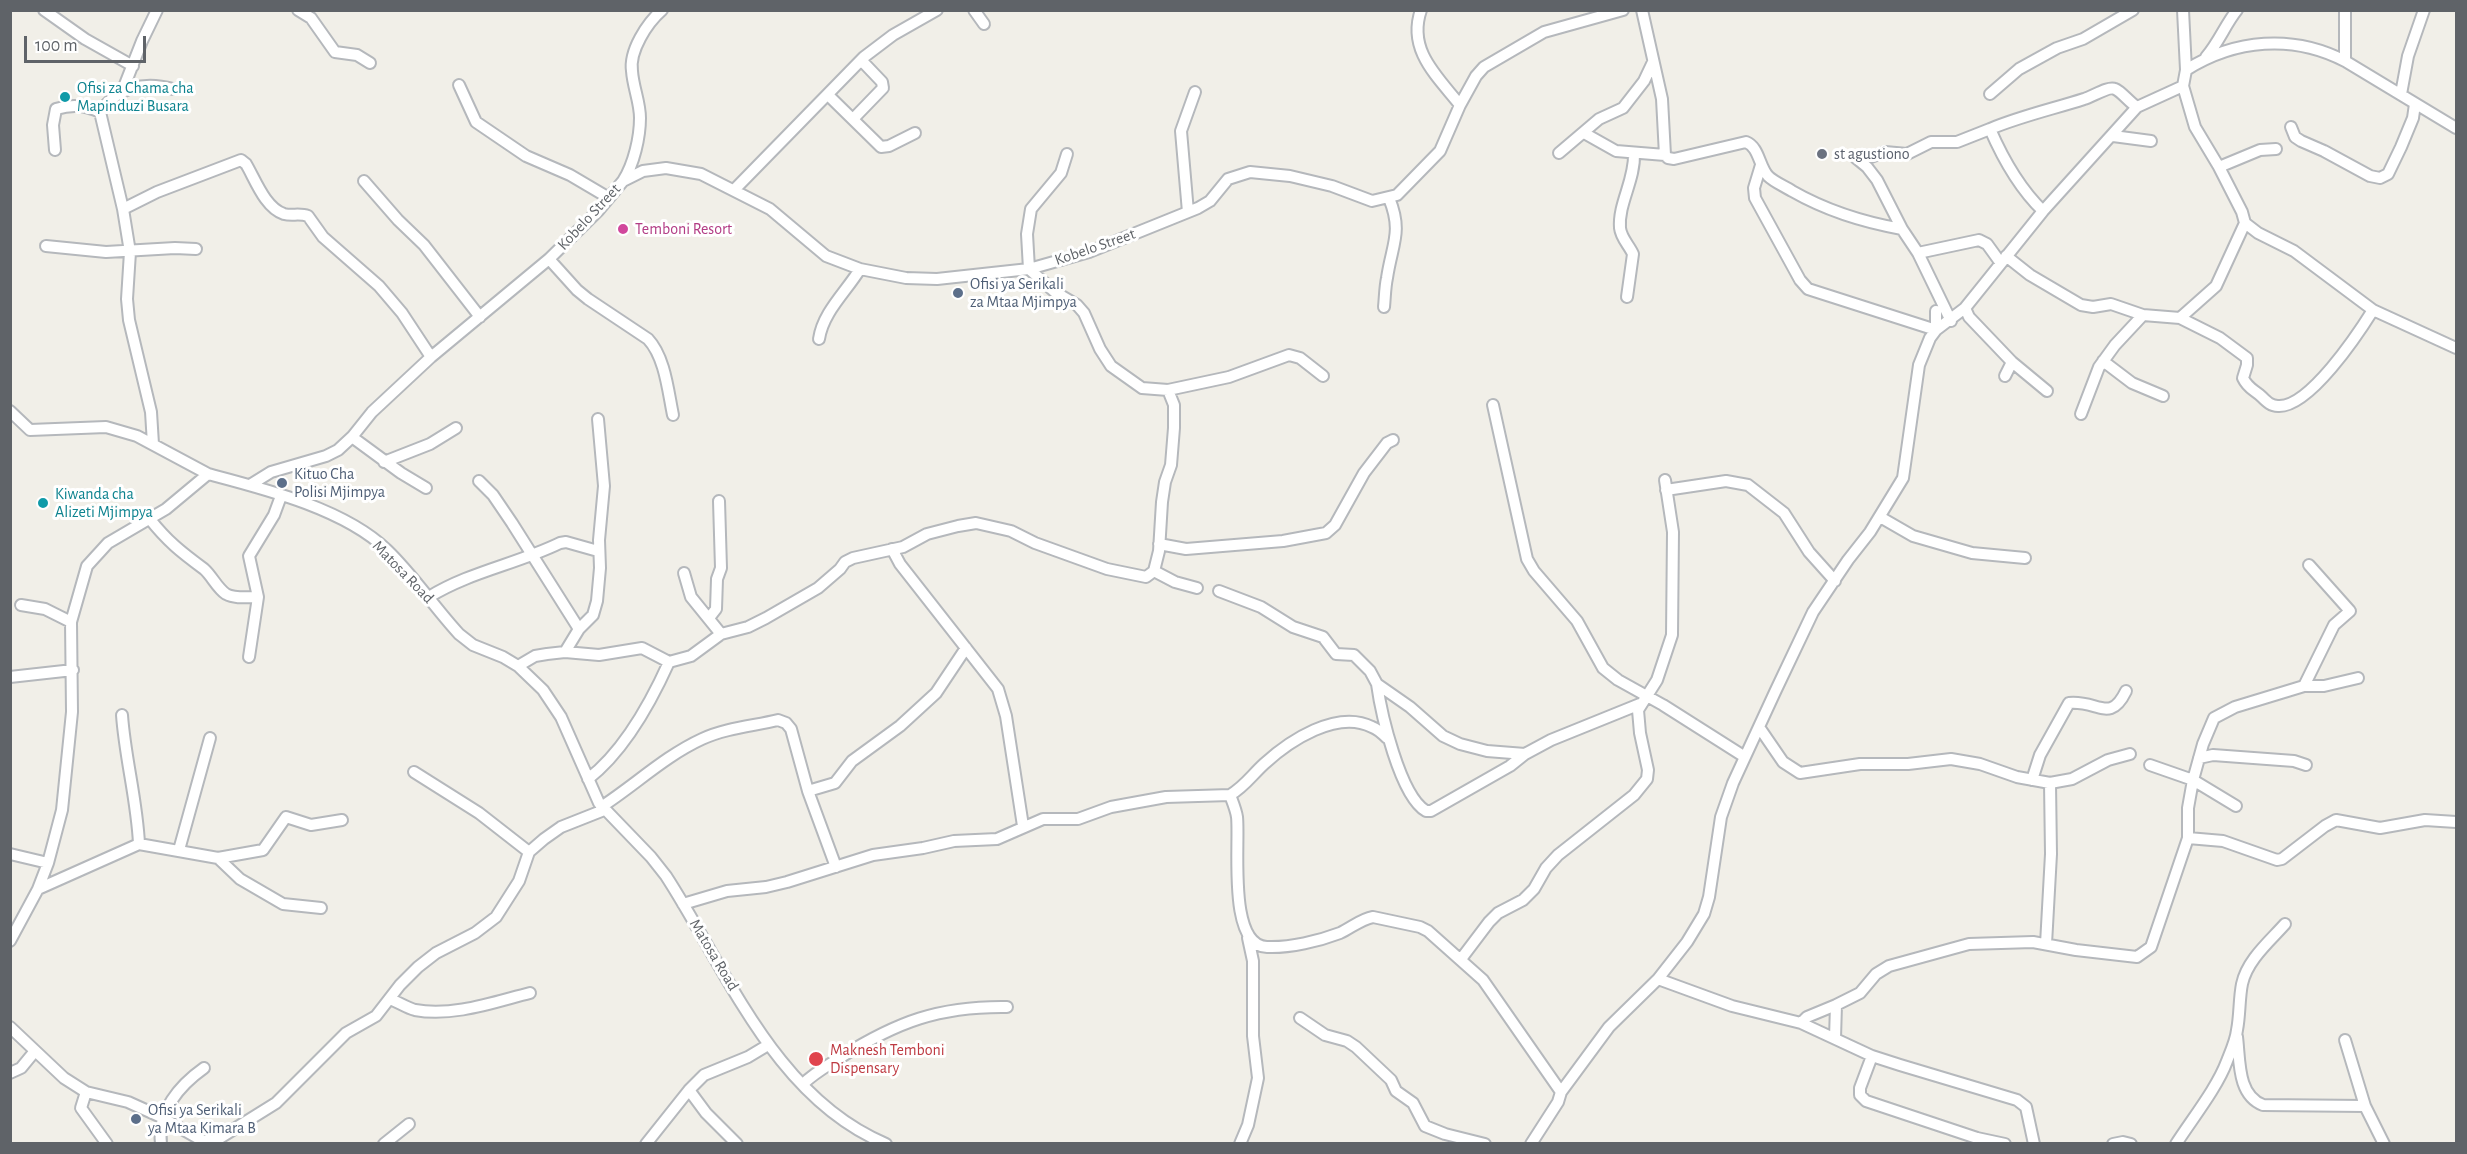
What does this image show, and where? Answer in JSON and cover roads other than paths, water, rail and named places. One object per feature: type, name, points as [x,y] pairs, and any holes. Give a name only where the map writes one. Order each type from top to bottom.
[{"type":"street","points":[[44,10],[85,39],[133,66]]},
{"type":"street","points":[[122,92],[157,10]]},
{"type":"street","points":[[298,10],[311,18],[335,52],[357,55],[370,63]]},
{"type":"street","points":[[623,181],[632,161],[640,117],[631,69],[633,57],[647,27],[662,10]]},
{"type":"street","points":[[734,190],[861,60],[892,35],[937,10]]},
{"type":"street","points":[[974,10],[984,24]]},
{"type":"street","points":[[1421,10],[1416,27],[1418,46],[1422,55],[1460,105]]},
{"type":"street","points":[[1384,307],[1387,277],[1397,229],[1395,213],[1389,198],[1397,195],[1440,151],[1460,105],[1476,76],[1499,57],[1544,32],[1623,10]]},
{"type":"street","points":[[1642,10],[1662,99],[1665,155]]},
{"type":"street","points":[[1990,93],[2019,69],[2057,48],[2083,39],[2133,10]]},
{"type":"street","points":[[2183,10],[2186,70],[2183,86],[2195,127],[2219,167],[2242,212],[2245,223],[2258,233],[2294,251],[2373,310],[2457,348]]},
{"type":"street","points":[[2206,57],[2219,42],[2228,20],[2237,10]]},
{"type":"street","points":[[2344,10],[2345,61]]},
{"type":"street","points":[[2401,94],[2408,56],[2424,10]]},
{"type":"street","points":[[2186,70],[2206,57],[2235,46],[2280,42],[2299,45],[2345,61],[2457,128]]},
{"type":"street","points":[[854,119],[882,88],[882,82],[861,60]]},
{"type":"street","points":[[1559,153],[1599,119],[1623,108],[1632,99],[1653,62]]},
{"type":"street","points":[[100,112],[122,92],[145,84],[172,88]]},
{"type":"street","points":[[459,85],[476,123],[526,156],[570,175],[609,198]]},
{"type":"street","points":[[1532,1143],[1558,1102],[1561,1092],[1605,1032],[1659,979],[1687,942],[1707,906],[1721,816],[1745,757],[1813,612],[1880,518],[1903,478],[1918,365],[1925,348],[1944,325],[1965,308],[2043,211],[2137,107],[2183,86]]},
{"type":"street","points":[[1944,325],[1939,299],[1918,254],[1902,229],[1877,180],[1867,167],[1856,160],[1856,157],[1871,157],[1885,152],[1907,154],[1931,142],[1957,142],[2042,110],[2084,100],[2112,88],[2137,107]]},
{"type":"street","points":[[1188,212],[1181,131],[1195,92]]},
{"type":"street","points":[[828,94],[881,147],[889,146],[915,134]]},
{"type":"street","points":[[2291,127],[2295,137],[2301,141],[2370,176],[2380,178],[2388,174],[2401,147],[2413,118],[2415,104]]},
{"type":"street","points":[[55,150],[53,125],[56,108],[73,105],[88,106],[100,112]]},
{"type":"street","points":[[100,112],[123,209],[130,252],[127,299],[129,320],[151,412],[153,444]]},
{"type":"street","points":[[1990,129],[2013,174],[2043,211]]},
{"type":"street","points":[[1584,134],[1616,151],[1665,155],[1674,159],[1741,141],[1750,143],[1769,177],[1832,212],[1902,229]]},
{"type":"street","points":[[2113,136],[2151,141]]},
{"type":"street","points":[[2219,167],[2260,150],[2276,149]]},
{"type":"street","points":[[1067,154],[1061,173],[1031,209],[1027,234],[1029,269],[1055,292],[1077,305],[1084,313],[1094,340],[1111,366],[1136,385],[1150,390],[1168,390],[1229,377],[1289,355],[1300,358],[1323,376]]},
{"type":"street","points":[[1627,297],[1633,254],[1622,237],[1621,218],[1635,170],[1634,154]]},
{"type":"street","points":[[123,209],[157,192],[241,160],[246,164],[274,208],[285,214],[308,216],[330,244],[379,286],[402,313],[431,357]]},
{"type":"street","points":[[1761,165],[1754,188],[1755,198],[1800,280],[1808,290],[1944,325]]},
{"type":"street","name":"Kobelo Street","points":[[250,485],[271,472],[326,456],[338,450],[372,412],[431,357],[549,259],[623,181],[643,171],[675,169],[701,174],[771,209],[826,256],[860,269],[906,278],[937,279],[1029,269],[1089,252],[1188,212],[1210,201],[1228,179],[1250,172],[1290,176],[1332,186],[1372,201],[1389,198]]},
{"type":"street","points":[[364,180],[398,220],[424,245],[480,317]]},
{"type":"street","points":[[2180,318],[2216,286],[2245,223]]},
{"type":"street","points":[[1918,254],[1979,240],[1987,244],[2003,259],[2081,305],[2093,307],[2111,304],[2143,315],[2180,318],[2220,338],[2247,358],[2243,378],[2245,384],[2265,401],[2279,406],[2299,399],[2328,373],[2373,310]]},
{"type":"street","points":[[46,246],[74,250],[130,252],[175,248],[196,249]]},
{"type":"street","points":[[549,259],[577,290],[654,345],[660,358],[672,415]]},
{"type":"street","points":[[819,339],[828,312],[860,269]]},
{"type":"street","points":[[1939,299],[1936,311],[1944,325]]},
{"type":"street","points":[[1965,308],[1969,317],[2012,362],[2047,391]]},
{"type":"street","points":[[2081,414],[2103,361],[2143,315]]},
{"type":"street","points":[[2103,361],[2132,383],[2163,396]]},
{"type":"street","points":[[2005,376],[2012,362]]},
{"type":"street","points":[[518,666],[535,656],[565,651],[599,655],[642,648],[669,662],[691,656],[721,634],[748,627],[818,588],[845,562],[853,558],[903,547],[927,534],[976,523],[1011,531],[1035,543],[1107,569],[1146,577],[1154,571],[1159,544],[1163,492],[1171,465],[1174,405],[1168,390]]},
{"type":"street","points":[[1493,405],[1527,559],[1534,571],[1577,621],[1603,668],[1643,701],[1663,705],[1745,757]]},
{"type":"street","name":"Matosa Road","points":[[10,411],[30,430],[106,427],[137,436],[208,474],[250,485],[345,519],[386,549],[452,626],[473,645],[503,657],[518,666],[543,690],[561,717],[602,808],[651,857],[684,904],[705,943],[768,1045],[803,1084],[850,1126],[885,1143]]},
{"type":"street","points":[[565,651],[579,629],[595,611],[600,568],[598,551],[604,478],[598,419]]},
{"type":"street","points":[[384,462],[430,444],[456,428]]},
{"type":"street","points":[[352,437],[384,462],[426,488]]},
{"type":"street","points":[[1159,544],[1186,549],[1283,541],[1326,533],[1335,525],[1364,472],[1387,443],[1393,440]]},
{"type":"street","points":[[10,940],[38,889],[48,863],[62,810],[72,712],[71,622],[80,585],[92,558],[108,543],[166,509],[208,474]]},
{"type":"street","points":[[479,481],[493,495],[579,629]]},
{"type":"street","points":[[1461,959],[1498,913],[1523,900],[1534,889],[1546,868],[1558,855],[1634,795],[1647,779],[1648,770],[1640,733],[1638,710],[1657,680],[1672,635],[1673,532],[1666,485],[1726,481],[1748,485],[1784,513],[1809,552],[1835,581]]},
{"type":"street","points":[[249,657],[258,597],[249,556],[274,515],[281,496]]},
{"type":"street","points":[[709,618],[716,609],[717,579],[721,568],[719,501]]},
{"type":"street","points":[[149,518],[165,539],[190,561],[205,570],[224,593],[234,597],[258,597]]},
{"type":"street","points":[[1880,518],[1924,540],[1972,553],[2025,558]]},
{"type":"street","points":[[429,597],[456,582],[566,542],[598,551]]},
{"type":"street","points":[[892,549],[900,564],[985,670],[1001,696],[1023,826]]},
{"type":"street","points":[[2304,686],[2334,625],[2350,611],[2309,566]]},
{"type":"street","points":[[1154,571],[1175,582],[1197,588]]},
{"type":"street","points":[[684,573],[691,597],[721,634]]},
{"type":"street","points":[[1219,591],[1261,607],[1293,627],[1323,637],[1336,654],[1354,655],[1370,671],[1377,684],[1388,738],[1414,800],[1420,808],[1426,811],[1431,812],[1510,766],[1525,754],[1643,701]]},
{"type":"street","points":[[21,605],[45,609],[71,622]]},
{"type":"street","points":[[808,791],[835,783],[852,761],[900,726],[936,693],[966,648]]},
{"type":"street","points":[[588,779],[624,742],[661,680],[669,662]]},
{"type":"street","points":[[10,677],[73,670]]},
{"type":"street","points":[[1801,1023],[1808,1017],[1860,993],[1876,974],[1889,966],[1970,944],[2033,942],[2137,957],[2148,951],[2188,838],[2188,807],[2193,780],[2214,718],[2235,707],[2304,686],[2324,686],[2358,678]]},
{"type":"street","points":[[1377,684],[1410,707],[1443,736],[1487,752],[1525,754]]},
{"type":"street","points":[[2032,780],[2040,755],[2069,703],[2085,702],[2103,709],[2114,708],[2120,704],[2126,691]]},
{"type":"street","points":[[122,715],[124,741],[137,815],[139,844]]},
{"type":"street","points":[[10,1027],[64,1078],[86,1092],[128,1102],[203,1141],[215,1142],[276,1103],[346,1033],[375,1016],[412,973],[436,953],[475,933],[496,917],[519,882],[530,852],[561,827],[602,808],[682,749],[703,738],[728,730],[778,720],[786,723],[792,729],[808,791],[836,867]]},
{"type":"street","points":[[684,904],[718,893],[787,882],[873,855],[954,841],[997,839],[1043,819],[1078,819],[1111,807],[1166,798],[1230,795],[1246,784],[1267,761],[1317,727],[1364,724],[1373,727],[1388,738]]},
{"type":"street","points":[[1759,728],[1772,742],[1783,762],[1800,773],[1860,764],[1908,764],[1963,759],[2032,780],[2050,783],[2066,781],[2108,760],[2130,754]]},
{"type":"street","points":[[179,850],[210,738]]},
{"type":"street","points":[[2199,758],[2213,755],[2294,761],[2306,765]]},
{"type":"street","points":[[2150,765],[2193,780],[2236,807]]},
{"type":"street","points":[[414,772],[479,813],[530,852]]},
{"type":"street","points":[[2046,944],[2051,854],[2050,783]]},
{"type":"street","points":[[1230,795],[1237,819],[1237,885],[1253,971],[1253,1036],[1258,1078],[1248,1125],[1240,1143]]},
{"type":"street","points":[[38,889],[139,844],[218,858],[263,850],[286,817],[311,825],[342,820]]},
{"type":"street","points":[[2188,838],[2223,842],[2277,860],[2282,859],[2336,820],[2380,828],[2425,820],[2457,822]]},
{"type":"street","points":[[10,854],[48,863]]},
{"type":"street","points":[[218,858],[240,879],[283,904],[321,908]]},
{"type":"street","points":[[1248,938],[1266,948],[1288,945],[1338,933],[1373,917],[1420,927],[1437,936],[1490,988],[1561,1092]]},
{"type":"street","points":[[2285,924],[2247,968],[2242,983],[2237,1033],[2242,1082],[2254,1101],[2263,1105],[2365,1107]]},
{"type":"street","points":[[1659,979],[1732,1006],[1801,1023],[1872,1056],[1990,1094],[2017,1100],[2026,1107],[2034,1143]]},
{"type":"street","points":[[390,999],[413,1010],[433,1012],[469,1008],[530,993]]},
{"type":"street","points":[[1835,1038],[1836,1005]]},
{"type":"street","points":[[803,1084],[810,1076],[863,1043],[909,1021],[950,1010],[1007,1007]]},
{"type":"street","points":[[1300,1018],[1325,1035],[1347,1041],[1356,1047],[1391,1080],[1396,1091],[1413,1103],[1425,1126],[1445,1134],[1485,1143]]},
{"type":"street","points":[[2176,1143],[2222,1075],[2237,1033]]},
{"type":"street","points":[[2344,1040],[2365,1107],[2384,1143]]},
{"type":"street","points":[[646,1143],[704,1075],[748,1058],[768,1045]]},
{"type":"street","points":[[10,1073],[21,1068],[35,1051]]},
{"type":"street","points":[[1872,1056],[1860,1088],[1860,1095],[1866,1101],[1977,1138],[2004,1143]]},
{"type":"street","points":[[161,1143],[160,1132],[163,1119],[179,1088],[204,1068]]},
{"type":"street","points":[[689,1090],[706,1113],[737,1143]]},
{"type":"street","points":[[86,1092],[81,1108],[107,1143]]},
{"type":"street","points":[[384,1143],[409,1124]]},
{"type":"street","points":[[2113,1143],[2131,1143]]},
{"type":"place","name":"Ofisi za Chama cha Mapinduzi Busara","points":[[65,97]]},
{"type":"place","name":"st agustiono","points":[[1822,154]]},
{"type":"place","name":"Temboni Resort","points":[[623,229]]},
{"type":"place","name":"Ofisi ya Serikali za Mtaa Mjimpya","points":[[958,293]]},
{"type":"place","name":"Kituo Cha Polisi Mjimpya","points":[[282,483]]},
{"type":"place","name":"Kiwanda cha Alizeti Mjimpya","points":[[43,503]]},
{"type":"place","name":"Maknesh Temboni Dispensary","points":[[816,1059]]},
{"type":"place","name":"Ofisi ya Serikali ya Mtaa Kimara B","points":[[136,1119]]}]
